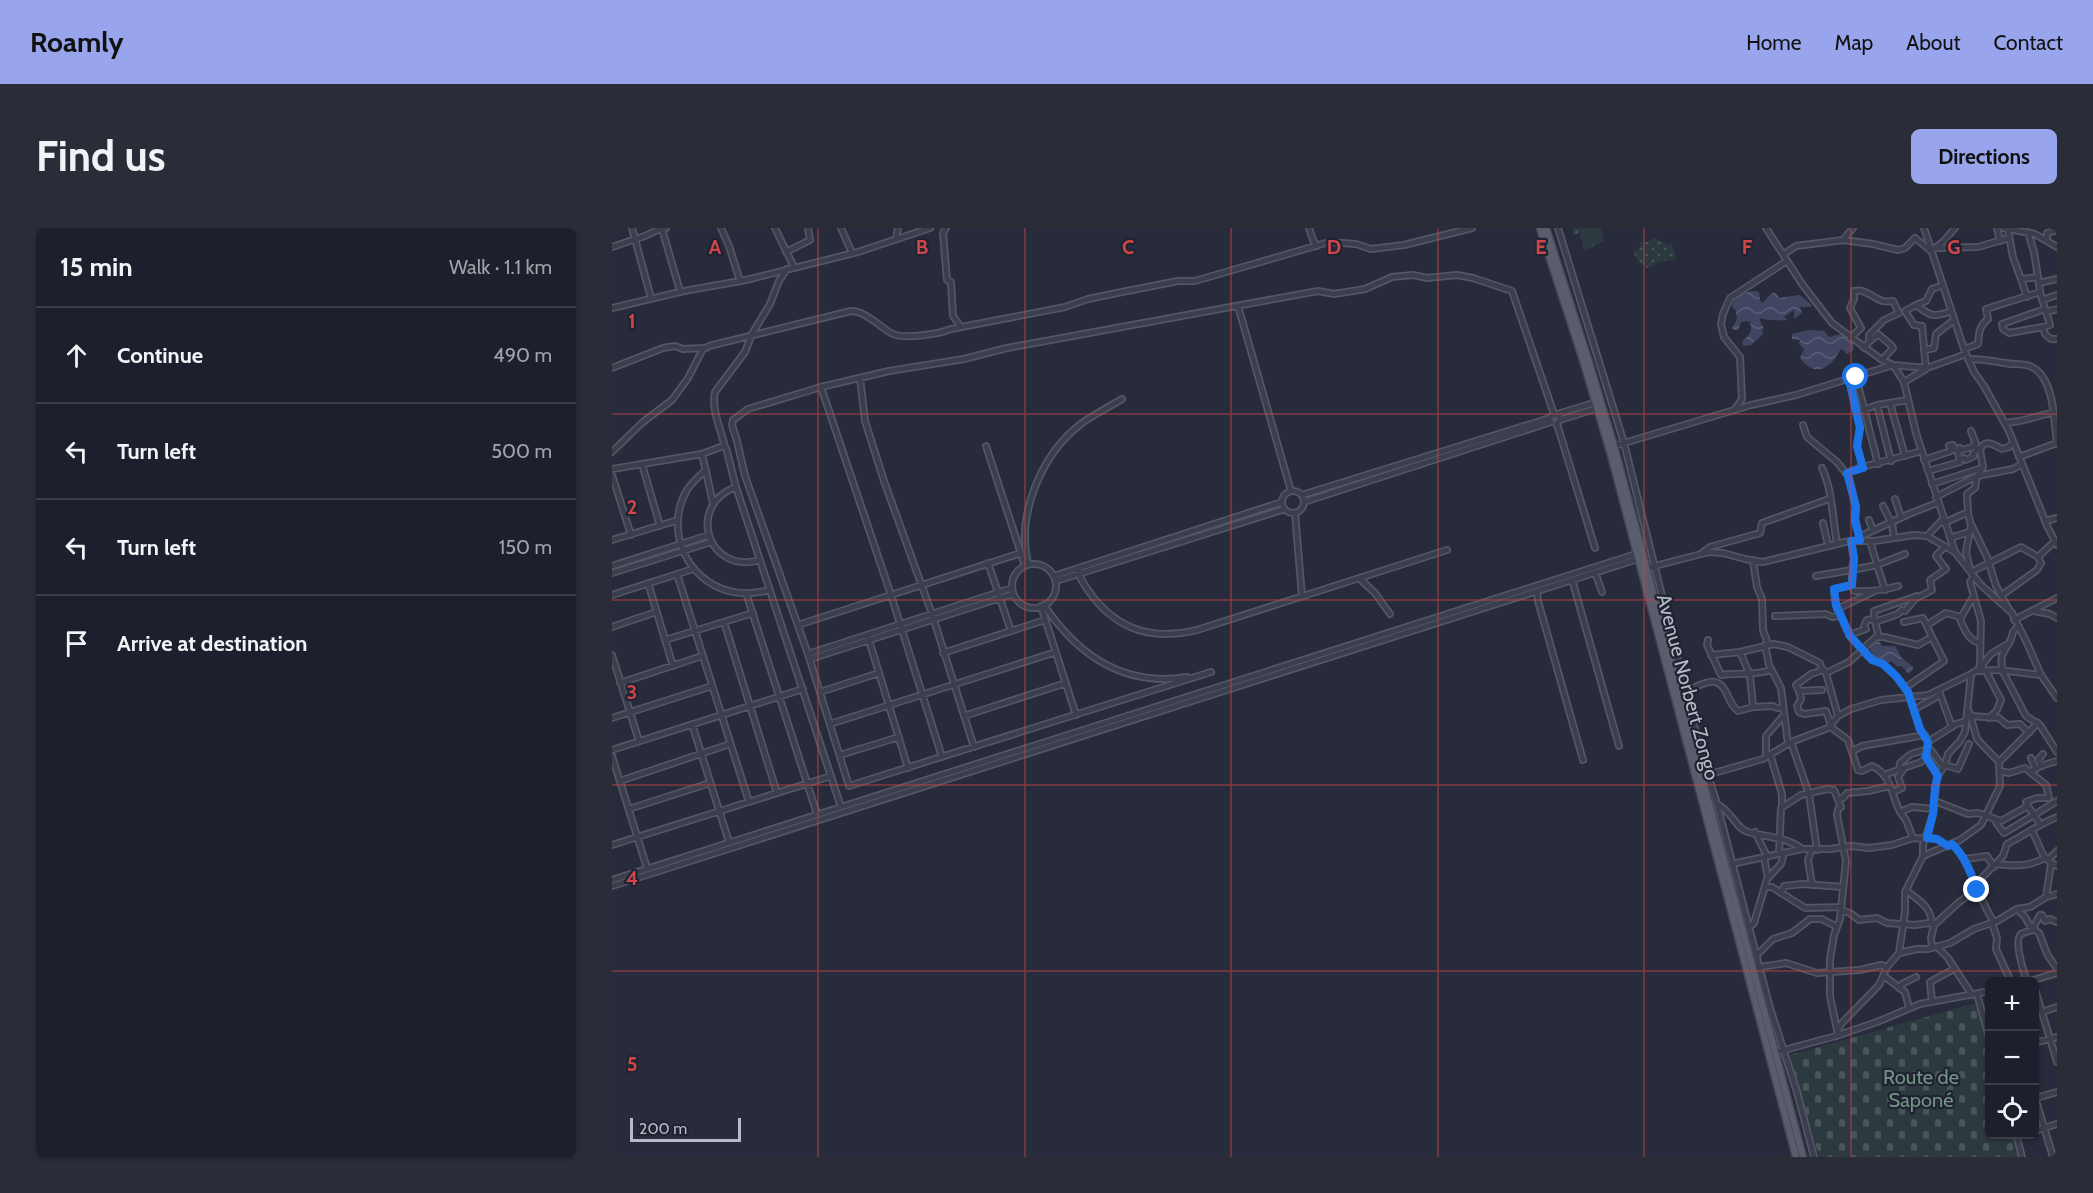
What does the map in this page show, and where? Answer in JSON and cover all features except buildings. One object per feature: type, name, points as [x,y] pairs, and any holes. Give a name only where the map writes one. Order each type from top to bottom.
[{"type":"main road","name":"Avenue Norbert Zongo","points":[[1540,228],[1614,446],[1640,556],[1646,568],[1683,691],[1796,1157]]},
{"type":"main road","name":"Avenue Norbert Zongo","points":[[1546,228],[1599,405],[1772,1054]]},
{"type":"main road","points":[[1772,1054],[1782,1078],[1803,1157]]},
{"type":"street","points":[[632,228],[651,298]]},
{"type":"street","points":[[612,247],[636,240],[663,228],[680,291]]},
{"type":"street","points":[[721,228],[740,281]]},
{"type":"street","points":[[775,228],[794,267]]},
{"type":"street","points":[[786,252],[810,240],[808,228]]},
{"type":"street","points":[[841,228],[852,254]]},
{"type":"street","points":[[896,239],[898,228]]},
{"type":"street","points":[[612,309],[680,291],[740,281],[852,254],[930,228]]},
{"type":"street","points":[[946,228],[943,233],[947,280],[951,282],[953,316],[961,327]]},
{"type":"street","points":[[1309,228],[1312,240],[1317,246]]},
{"type":"street","points":[[612,368],[663,348],[675,346],[684,349],[706,348],[752,334],[851,311],[859,312],[896,335],[942,332],[1065,307],[1117,293],[1178,281],[1195,281],[1329,242],[1356,244],[1371,249],[1404,245],[1472,228]]},
{"type":"street","points":[[1558,228],[1624,443],[1683,691],[1718,682],[1722,684],[1732,705],[1738,711],[1753,707],[1783,708]]},
{"type":"street","points":[[1766,228],[1802,284],[1832,323],[1864,348],[1893,365],[1929,368],[1966,354],[1978,344],[1978,332],[1981,325],[1988,319],[1986,309],[2040,292]]},
{"type":"street","points":[[1843,240],[1853,228]]},
{"type":"street","points":[[1924,228],[1934,250],[1966,354],[2005,423],[2056,543],[2038,557]]},
{"type":"street","points":[[1934,250],[1955,228]]},
{"type":"street","points":[[1996,228],[2000,241]]},
{"type":"street","points":[[2027,297],[2006,229],[2036,234],[2057,247]]},
{"type":"street","points":[[2047,239],[2047,233],[2056,230]]},
{"type":"street","points":[[2028,232],[2034,252],[2040,292],[2050,325]]},
{"type":"street","points":[[1784,254],[1796,246],[1843,240],[1898,250],[1905,248],[1915,238],[1934,250],[1978,247],[2009,238]]},
{"type":"street","points":[[1735,410],[1742,399],[1740,357],[1724,337],[1721,324],[1723,314],[1730,298],[1787,261]]},
{"type":"street","points":[[787,269],[779,280],[770,304],[752,334],[745,352],[715,392],[714,397],[736,487],[841,807]]},
{"type":"street","points":[[1043,606],[1071,640],[1088,654],[1118,670],[1157,679],[1173,679],[1211,672],[849,786],[809,657],[745,476],[732,425],[734,420],[748,409],[860,378],[1318,291],[1334,294],[1365,289],[1392,277],[1413,275],[1427,278],[1457,275],[1512,291],[1595,548]]},
{"type":"street","points":[[2021,279],[2057,279]]},
{"type":"street","points":[[1869,342],[1869,335],[1884,321],[1926,301],[1932,289],[1943,285]]},
{"type":"street","points":[[1850,338],[1861,329],[1850,308],[1856,290],[1872,294],[1884,302],[1893,301],[1899,313]]},
{"type":"street","points":[[2042,300],[2057,295]]},
{"type":"street","points":[[1916,305],[1931,316],[1939,316],[1951,311]]},
{"type":"street","points":[[1238,306],[1292,492]]},
{"type":"street","points":[[2057,309],[2026,314],[2002,324],[2003,329],[2009,333],[2057,323]]},
{"type":"street","points":[[1904,382],[1925,371],[1926,367],[1922,326],[1914,325],[1905,311]]},
{"type":"street","points":[[1925,350],[1934,348],[1936,334],[1954,320]]},
{"type":"street","points":[[2043,327],[2047,337],[2057,339]]},
{"type":"street","points":[[1864,348],[1878,334],[1893,347],[1882,360]]},
{"type":"street","points":[[612,452],[643,422],[672,399],[706,348]]},
{"type":"street","points":[[1966,354],[2034,368],[2042,377],[2055,408],[2057,443],[2019,457]]},
{"type":"street","points":[[1614,446],[1893,365]]},
{"type":"street","points":[[1893,365],[1904,382],[1936,500],[1955,552],[1996,600],[2012,613]]},
{"type":"street","points":[[1856,377],[1878,464]]},
{"type":"street","points":[[860,378],[865,421],[974,747]]},
{"type":"street","points":[[1849,379],[1860,428],[1857,446],[1863,468]]},
{"type":"street","points":[[821,387],[891,595],[942,757]]},
{"type":"street","points":[[1027,565],[1024,543],[1026,519],[1039,476],[1058,448],[1081,424],[1122,399]]},
{"type":"street","points":[[1863,410],[1877,405],[1908,400]]},
{"type":"street","points":[[1890,404],[1905,456]]},
{"type":"street","points":[[1285,509],[1282,502],[1285,495],[1292,492],[1302,495],[1418,462],[1599,405]]},
{"type":"street","points":[[1877,405],[1891,460]]},
{"type":"street","points":[[2005,423],[2055,408]]},
{"type":"street","points":[[1803,425],[1807,437],[1847,473],[1856,507],[1855,521],[1859,539]]},
{"type":"street","points":[[1925,463],[1951,451],[1949,446],[1953,445],[1955,450],[1976,444],[1971,431]]},
{"type":"street","points":[[2013,442],[2009,447],[2001,449],[1990,443],[1982,446],[1982,468],[1977,476],[1975,488],[1967,495],[1968,512],[1996,586],[2027,642],[2041,675],[2056,695]]},
{"type":"street","points":[[986,446],[1027,565]]},
{"type":"street","points":[[1925,463],[1928,471],[1960,462],[1959,460],[1964,458],[1966,460],[1974,456],[1976,446],[1958,451],[1959,460]]},
{"type":"street","points":[[612,469],[702,454],[725,447]]},
{"type":"street","points":[[1847,473],[1922,451]]},
{"type":"street","points":[[702,454],[713,503]]},
{"type":"street","points":[[1304,502],[1418,462]]},
{"type":"street","points":[[642,464],[660,526]]},
{"type":"street","points":[[1646,568],[1701,554],[1723,553],[1753,561],[1772,561],[1859,539],[1936,500],[1977,476],[2013,469],[2022,464]]},
{"type":"street","points":[[1822,468],[1830,487],[1829,499],[1838,543]]},
{"type":"street","points":[[1932,484],[1982,468]]},
{"type":"street","points":[[706,470],[695,479],[681,502],[678,520],[680,544],[683,551],[693,569],[706,581],[718,587],[730,592],[746,593],[770,590]]},
{"type":"street","points":[[612,475],[631,535]]},
{"type":"street","points":[[736,487],[726,491],[713,503],[708,518],[711,542],[716,549],[732,560],[751,562],[760,560]]},
{"type":"street","points":[[1295,513],[1301,509],[1304,502],[1302,495]]},
{"type":"street","points":[[1701,554],[1710,547],[1760,533],[1762,523],[1829,499]]},
{"type":"street","points":[[1895,499],[1901,518]]},
{"type":"street","points":[[1169,542],[1282,502]]},
{"type":"street","points":[[1883,506],[1891,522],[1894,538]]},
{"type":"street","points":[[1055,579],[1169,542],[1285,509],[1295,513]]},
{"type":"street","points":[[1927,536],[1943,521],[1968,512]]},
{"type":"street","points":[[1295,513],[1302,596]]},
{"type":"street","points":[[2045,520],[2057,518]]},
{"type":"street","points":[[612,540],[678,520]]},
{"type":"street","points":[[1869,520],[1873,530]]},
{"type":"street","points":[[1823,523],[1828,545]]},
{"type":"street","points":[[1971,525],[1966,552],[1973,597],[1981,621],[1982,669],[2001,700],[1989,718]]},
{"type":"street","points":[[1950,538],[1969,532]]},
{"type":"street","points":[[612,566],[709,535]]},
{"type":"street","points":[[1859,539],[1870,541],[1927,536],[1955,552]]},
{"type":"street","points":[[1851,541],[1854,558],[1852,570],[1854,591],[1873,592],[1898,586]]},
{"type":"street","points":[[1870,541],[1885,590]]},
{"type":"street","points":[[612,573],[711,542]]},
{"type":"street","points":[[1879,637],[1875,622],[1898,614],[1902,610],[1905,611],[1915,599],[1933,589],[1930,580],[1946,569],[1936,555],[1944,546]]},
{"type":"street","points":[[1971,573],[2020,547],[2038,557],[2041,564],[2037,570],[2002,595]]},
{"type":"street","points":[[1078,571],[1103,609],[1125,626],[1146,633],[1163,635],[1197,630],[1446,550]]},
{"type":"street","points":[[798,625],[1021,553]]},
{"type":"street","points":[[1816,576],[1877,565],[1905,554]]},
{"type":"street","points":[[612,886],[1574,580],[1595,570],[1640,556]]},
{"type":"street","points":[[1753,561],[1757,587],[1762,599],[1763,630],[1771,670],[1781,688],[1790,743],[1809,794],[1815,850],[1808,860],[1812,885]]},
{"type":"street","points":[[988,563],[1011,631]]},
{"type":"street","points":[[1027,565],[1043,565],[1049,569],[1055,579],[1054,595],[1043,606],[1026,606],[1017,600],[1013,591],[1014,576],[1027,565]]},
{"type":"street","points":[[612,595],[693,569]]},
{"type":"street","points":[[612,880],[1537,585],[1580,572],[1595,570]]},
{"type":"street","points":[[1595,570],[1602,592]]},
{"type":"street","points":[[1580,572],[1573,584],[1619,746]]},
{"type":"street","points":[[677,574],[749,802]]},
{"type":"street","points":[[1359,578],[1375,593],[1390,614]]},
{"type":"street","points":[[648,583],[673,666]]},
{"type":"street","points":[[1537,585],[1536,592],[1583,760]]},
{"type":"street","points":[[1852,585],[1834,589],[1837,609],[1850,635],[1862,650],[1873,661],[1883,664],[1905,688],[1915,709],[1920,729],[1928,742],[1926,757],[1919,764],[1884,775]]},
{"type":"street","points":[[809,657],[1013,591]]},
{"type":"street","points":[[1837,609],[1873,592]]},
{"type":"street","points":[[746,593],[817,814]]},
{"type":"street","points":[[1850,635],[1866,629],[1864,626],[1867,620],[1874,619],[1874,611],[1925,594]]},
{"type":"street","points":[[1973,597],[1961,617],[1968,635],[1980,643]]},
{"type":"street","points":[[2014,620],[2057,598]]},
{"type":"street","points":[[1043,606],[1045,620],[1076,715]]},
{"type":"street","points":[[2032,611],[2050,614],[2057,618]]},
{"type":"street","points":[[612,627],[656,612]]},
{"type":"street","points":[[665,640],[753,613]]},
{"type":"street","points":[[1927,625],[1946,613],[1961,617]]},
{"type":"street","points":[[1775,616],[1826,614],[1832,617],[1841,615]]},
{"type":"street","points":[[1904,622],[1920,617],[1927,625],[1944,661],[1905,688]]},
{"type":"street","points":[[943,653],[1045,620]]},
{"type":"street","points":[[724,622],[777,793]]},
{"type":"street","points":[[1982,669],[1991,654],[2011,640],[2013,631],[2018,627]]},
{"type":"street","points":[[868,637],[908,768]]},
{"type":"street","points":[[1913,838],[1884,775],[1874,766],[1862,771],[1858,770],[1847,738],[1831,726],[1826,711],[1804,714],[1799,712],[1797,706],[1801,699],[1796,686],[1811,674],[1842,666],[1872,640],[1879,637],[1918,645],[1932,637]]},
{"type":"street","points":[[1708,640],[1707,645],[1721,675],[1734,672],[1758,675],[1771,670]]},
{"type":"street","points":[[1711,655],[1740,652],[1767,644],[1788,647],[1820,663],[1825,671],[1838,717]]},
{"type":"street","points":[[2006,645],[2001,660],[2003,670],[2026,716],[2038,723],[2057,752]]},
{"type":"street","points":[[830,724],[1056,652]]},
{"type":"street","points":[[1740,652],[1750,675],[1753,707]]},
{"type":"street","points":[[620,683],[702,656]]},
{"type":"street","points":[[612,658],[639,741]]},
{"type":"street","points":[[1915,709],[1982,669],[2041,675]]},
{"type":"street","points":[[820,692],[879,673]]},
{"type":"street","points":[[1836,1033],[1841,1024],[1879,985],[1887,967],[1899,953],[1906,890],[1923,856],[1934,809],[1938,776],[1949,752],[1965,733],[1971,674]]},
{"type":"street","points":[[964,716],[1066,683]]},
{"type":"street","points":[[612,718],[712,686]]},
{"type":"street","points":[[612,750],[803,689]]},
{"type":"street","points":[[1799,691],[1822,690]]},
{"type":"street","points":[[1814,1157],[1749,928],[1717,804],[1705,775],[1768,756],[1790,743],[1826,729],[1848,710],[1881,700],[1940,693]]},
{"type":"street","points":[[1940,693],[1952,727]]},
{"type":"street","points":[[1923,856],[1950,845],[1978,828],[1986,818],[2000,786],[1999,762],[1978,740],[1969,708]]},
{"type":"street","points":[[1749,928],[1754,923],[1768,878],[1781,864],[1782,794],[1768,756],[1766,736],[1784,715]]},
{"type":"street","points":[[1971,716],[1999,718],[2007,725],[2020,723],[2029,733]]},
{"type":"street","points":[[1928,742],[1966,721]]},
{"type":"street","points":[[1999,762],[2038,723]]},
{"type":"street","points":[[692,724],[729,842]]},
{"type":"street","points":[[1852,751],[1862,746],[1925,735]]},
{"type":"street","points":[[840,755],[899,738]]},
{"type":"street","points":[[1958,743],[1969,744],[1978,740]]},
{"type":"street","points":[[620,781],[730,744]]},
{"type":"street","points":[[1928,749],[1944,766],[1958,769],[1969,744]]},
{"type":"street","points":[[1893,792],[1902,788],[1899,764],[1909,755],[1928,749]]},
{"type":"street","points":[[2042,766],[2038,760],[2043,754]]},
{"type":"street","points":[[612,756],[647,868]]},
{"type":"street","points":[[1926,757],[1938,776]]},
{"type":"street","points":[[2031,758],[2036,768]]},
{"type":"street","points":[[2030,772],[2057,761]]},
{"type":"street","points":[[2000,771],[2009,773],[2025,768],[2046,785],[2049,796],[2026,802],[2040,824]]},
{"type":"street","points":[[612,845],[831,776]]},
{"type":"street","points":[[629,809],[710,783]]},
{"type":"street","points":[[1838,800],[1844,798],[1846,794],[1890,786]]},
{"type":"street","points":[[1782,807],[1797,797],[1827,789],[1833,790],[1841,807],[1837,812],[1846,861],[1841,909],[1830,960],[1830,996],[1836,1033]]},
{"type":"street","points":[[1935,801],[1969,814],[1978,813],[1986,818],[2003,821],[2028,806]]},
{"type":"street","points":[[1995,819],[2005,833],[2057,801]]},
{"type":"street","points":[[1717,804],[1727,810],[1740,828],[1749,833],[1755,832],[1794,843],[1802,849]]},
{"type":"street","points":[[1900,812],[1912,807],[1934,809]]},
{"type":"street","points":[[1765,887],[1772,887],[1804,908],[1841,909],[1859,920],[1877,918],[1886,922],[1933,925],[1976,887],[1985,873],[1995,866],[2004,854],[2007,844],[2040,824],[2057,817]]},
{"type":"street","points":[[2031,830],[2038,848],[2050,862]]},
{"type":"street","points":[[1755,832],[1765,856],[1768,878]]},
{"type":"street","points":[[1732,864],[1802,849],[1851,846],[1877,848],[1913,838],[1937,839],[1950,845],[1965,859],[1993,922],[1997,938],[1996,949],[2009,977]]},
{"type":"street","points":[[2046,897],[2050,862],[2057,851]]},
{"type":"street","points":[[1965,859],[1987,856],[1995,866]]},
{"type":"street","points":[[1995,866],[2050,862]]},
{"type":"street","points":[[2050,876],[2057,882]]},
{"type":"street","points":[[1781,893],[1785,886],[1843,887]]},
{"type":"street","points":[[1906,890],[1924,904],[1933,925],[1931,936],[1934,947],[1948,958],[1954,969],[1975,994],[1986,1031]]},
{"type":"street","points":[[1899,953],[1951,943],[1974,929],[2017,909],[2030,908],[2046,897],[2057,894]]},
{"type":"street","points":[[2040,903],[2045,921],[2050,919],[2057,922]]},
{"type":"street","points":[[1757,955],[1773,939],[1792,933],[1819,907]]},
{"type":"street","points":[[2017,909],[2040,934],[2047,954],[2057,971],[2039,979]]},
{"type":"street","points":[[2029,977],[2018,950],[2018,939],[2021,934],[2034,929],[2039,916],[2042,915]]},
{"type":"street","points":[[1810,918],[1822,919],[1837,927]]},
{"type":"street","points":[[1760,967],[1786,963],[1817,973],[1860,970],[1881,965],[1887,967]]},
{"type":"street","points":[[1932,1002],[1930,982],[1954,969]]},
{"type":"street","points":[[1884,976],[1905,992],[1909,1008]]},
{"type":"street","points":[[1899,988],[1916,977]]},
{"type":"street","points":[[1772,1054],[1877,1022],[1909,1008],[1985,992]]},
{"type":"street","points":[[2039,1004],[2057,1062]]},
{"type":"street","points":[[2042,1012],[2057,1007]]},
{"type":"street","points":[[2039,1042],[2057,1037]]},
{"type":"street","points":[[2039,1095],[2057,1092]]},
{"type":"street","points":[[2039,1110],[2053,1157]]},
{"type":"street","points":[[2039,1130],[2057,1124]]},
{"type":"street","points":[[2020,1139],[2022,1157]]},
{"type":"green space","points":[[1572,228],[1601,228],[1604,241],[1584,251],[1580,233],[1574,234]]},
{"type":"green space","points":[[1655,238],[1668,245],[1671,243],[1676,257],[1674,260],[1660,261],[1648,268],[1639,263],[1633,252],[1639,249],[1641,242]]},
{"type":"green space","name":"Route de Saponé","points":[[1976,1003],[1985,1036],[1985,1139],[2014,1139],[2019,1157],[1819,1157],[1790,1055]]},
{"type":"water","points":[[1752,291],[1759,292],[1762,303],[1772,293],[1776,293],[1779,298],[1799,295],[1812,305],[1800,307],[1802,313],[1794,319],[1794,310],[1784,317],[1786,320],[1760,318],[1764,328],[1763,334],[1751,345],[1743,346],[1742,342],[1750,332],[1750,322],[1741,322],[1738,330],[1734,330],[1732,328],[1737,318],[1735,309],[1732,307],[1736,297]]},
{"type":"water","points":[[1808,330],[1824,331],[1829,337],[1841,334],[1853,343],[1854,350],[1847,354],[1842,349],[1827,366],[1822,369],[1811,368],[1800,358],[1804,349],[1799,344],[1800,340],[1792,339],[1792,334]]},
{"type":"water","points":[[1877,638],[1882,646],[1895,646],[1913,670],[1908,674],[1902,666],[1898,667],[1891,661],[1888,663],[1881,661],[1870,651],[1872,642]]},
{"type":"route","points":[[1856,377],[1849,379],[1860,428],[1857,446],[1863,468],[1847,473],[1856,507],[1855,521],[1860,540],[1851,541],[1854,558],[1852,585],[1834,589],[1835,601],[1853,640],[1873,661],[1883,664],[1896,676],[1908,692],[1920,729],[1928,742],[1926,757],[1938,776],[1927,838],[1937,839],[1948,846],[1952,844],[1955,847],[1965,859],[1977,890]]}]
